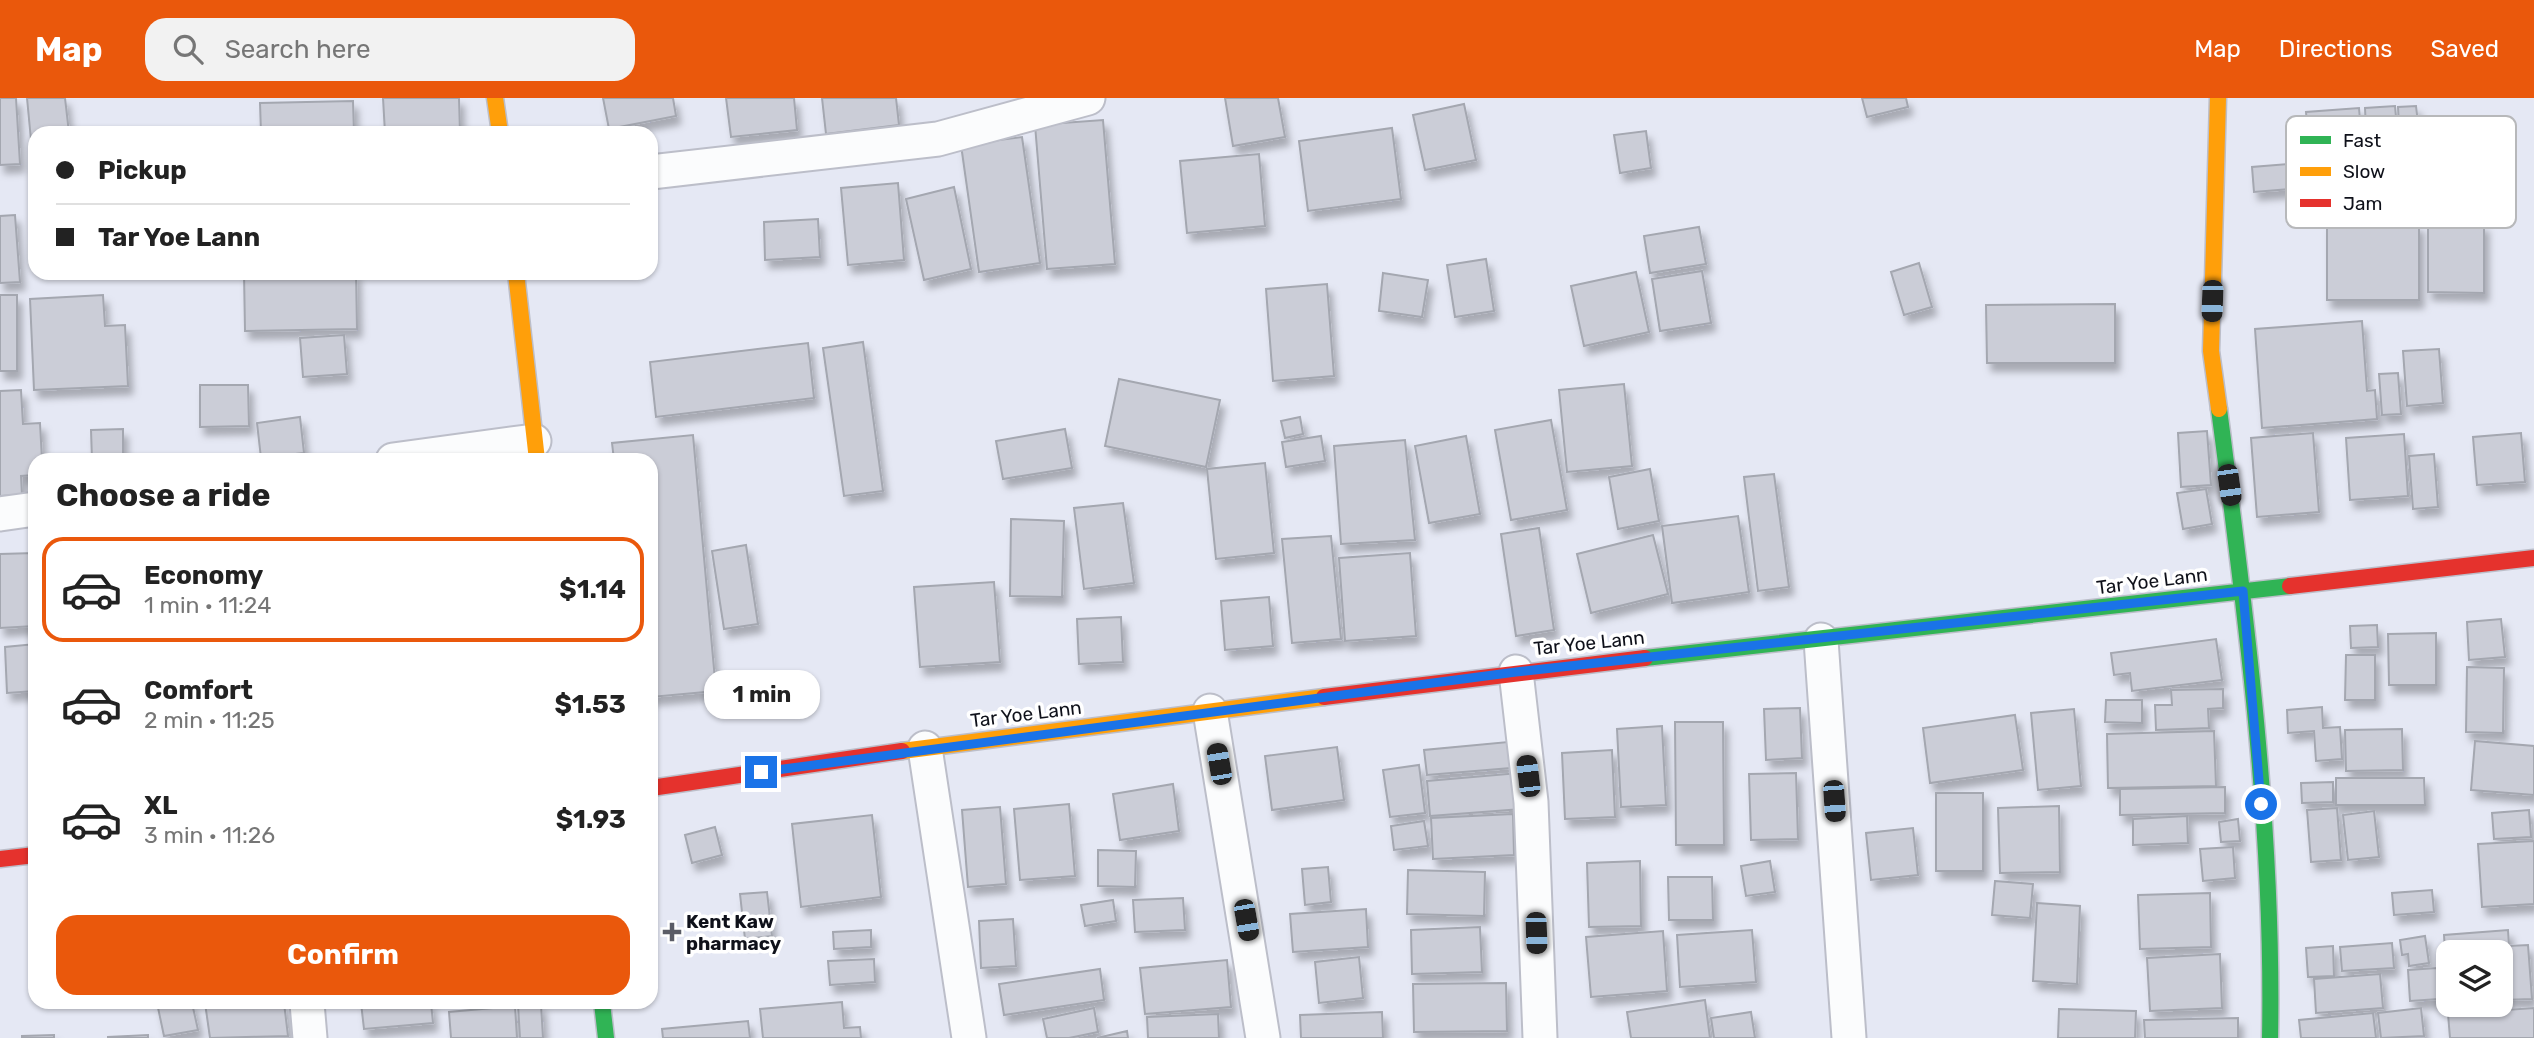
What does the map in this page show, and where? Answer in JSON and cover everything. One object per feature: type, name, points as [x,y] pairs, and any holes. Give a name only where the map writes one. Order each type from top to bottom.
[{"type":"main road","points":[[495,98],[499,126]]},
{"type":"main road","points":[[2218,98],[2211,351],[2243,591],[2272,938],[2270,1038]]},
{"type":"main road","points":[[517,280],[536,451]]},
{"type":"main road","name":"Tar Yoe Lann","points":[[658,787],[925,748],[1516,672],[1821,640],[2534,558]]},
{"type":"main road","points":[[0,859],[28,856]]},
{"type":"main road","points":[[603,1009],[606,1038]]},
{"type":"street","points":[[658,171],[939,139],[1088,98]]},
{"type":"street","points":[[504,453],[536,451]]},
{"type":"street","points":[[0,514],[28,510]]},
{"type":"street","points":[[1821,640],[1849,1038]]},
{"type":"street","points":[[1516,672],[1531,802],[1540,1038]]},
{"type":"street","points":[[1210,711],[1263,1038]]},
{"type":"street","points":[[925,748],[969,1038]]},
{"type":"street","points":[[308,1009],[310,1038]]},
{"type":"building","points":[[0,98],[16,98],[20,164],[0,165]]},
{"type":"building","points":[[27,98],[65,98],[68,126],[30,126]]},
{"type":"building","points":[[383,98],[459,98],[460,126],[385,126]]},
{"type":"building","points":[[603,98],[673,98],[676,116],[624,126],[608,126]]},
{"type":"building","points":[[726,98],[794,98],[797,130],[731,137]]},
{"type":"building","points":[[822,98],[896,98],[899,125],[826,134]]},
{"type":"building","points":[[1225,98],[1278,98],[1285,137],[1233,146]]},
{"type":"building","points":[[1862,98],[1906,98],[1908,107],[1867,117]]},
{"type":"building","points":[[353,101],[354,126],[261,126],[260,103]]},
{"type":"building","points":[[1464,104],[1476,160],[1425,170],[1413,115]]},
{"type":"building","points":[[2395,106],[2396,116],[2365,116],[2365,108]]},
{"type":"building","points":[[2416,106],[2417,116],[2398,116],[2398,107]]},
{"type":"building","points":[[2359,108],[2360,116],[2306,116],[2306,112]]},
{"type":"building","points":[[1103,120],[1115,264],[1047,269],[1035,125]]},
{"type":"building","points":[[1392,128],[1401,199],[1308,211],[1299,141]]},
{"type":"building","points":[[1646,131],[1651,168],[1620,173],[1614,135]]},
{"type":"building","points":[[1022,137],[1040,263],[979,272],[961,145]]},
{"type":"building","points":[[1259,154],[1265,226],[1187,233],[1180,161]]},
{"type":"building","points":[[2286,164],[2286,189],[2254,192],[2252,167]]},
{"type":"building","points":[[898,183],[904,260],[848,265],[841,188]]},
{"type":"building","points":[[954,187],[971,269],[924,280],[906,199]]},
{"type":"building","points":[[15,215],[20,282],[0,283],[0,216]]},
{"type":"building","points":[[818,219],[820,257],[765,260],[764,222]]},
{"type":"building","points":[[1699,227],[1706,264],[1650,273],[1644,236]]},
{"type":"building","points":[[2327,228],[2419,228],[2419,300],[2327,300]]},
{"type":"building","points":[[2428,228],[2484,228],[2484,293],[2428,292]]},
{"type":"building","points":[[1486,259],[1494,311],[1455,317],[1447,265]]},
{"type":"building","points":[[1919,263],[1932,307],[1904,315],[1891,272]]},
{"type":"building","points":[[1702,271],[1711,323],[1660,331],[1652,279]]},
{"type":"building","points":[[1636,272],[1649,332],[1584,346],[1571,286]]},
{"type":"building","points":[[1383,273],[1428,280],[1422,317],[1379,311]]},
{"type":"building","points":[[244,280],[356,280],[357,329],[245,331]]},
{"type":"building","points":[[1327,284],[1334,376],[1273,381],[1266,289]]},
{"type":"building","points":[[0,295],[17,295],[17,371],[0,371]]},
{"type":"building","points":[[103,295],[105,326],[125,325],[128,386],[34,390],[30,299]]},
{"type":"building","points":[[2115,304],[2115,363],[1987,363],[1986,305]]},
{"type":"building","points":[[2362,321],[2367,391],[2375,390],[2377,419],[2262,428],[2255,329]]},
{"type":"building","points":[[344,335],[347,374],[303,377],[300,338]]},
{"type":"building","points":[[863,342],[883,491],[844,496],[823,348]]},
{"type":"building","points":[[808,343],[814,398],[656,417],[650,362]]},
{"type":"building","points":[[2439,349],[2443,403],[2407,406],[2403,351]]},
{"type":"building","points":[[2398,373],[2401,414],[2382,415],[2379,374]]},
{"type":"building","points":[[1119,379],[1220,400],[1206,467],[1105,446]]},
{"type":"building","points":[[1624,384],[1632,466],[1567,472],[1559,390]]},
{"type":"building","points":[[200,385],[248,385],[249,426],[200,427]]},
{"type":"building","points":[[21,390],[23,424],[40,423],[42,453],[28,453],[28,476],[21,476],[22,495],[0,496],[0,391]]},
{"type":"building","points":[[300,417],[304,453],[260,453],[257,423]]},
{"type":"building","points":[[1300,417],[1303,434],[1285,438],[1281,421]]},
{"type":"building","points":[[1551,420],[1567,510],[1511,520],[1495,430]]},
{"type":"building","points":[[123,429],[123,453],[92,453],[91,430]]},
{"type":"building","points":[[1065,429],[1072,468],[1003,479],[996,441]]},
{"type":"building","points":[[2207,431],[2211,485],[2181,487],[2178,433]]},
{"type":"building","points":[[2313,433],[2319,512],[2257,517],[2251,438]]},
{"type":"building","points":[[2521,433],[2525,482],[2477,485],[2473,437]]},
{"type":"building","points":[[2404,434],[2408,496],[2350,500],[2346,438]]},
{"type":"building","points":[[693,435],[716,691],[658,696],[658,453],[613,453],[612,443]]},
{"type":"building","points":[[1321,436],[1325,461],[1286,467],[1282,442]]},
{"type":"building","points":[[1466,436],[1480,514],[1429,523],[1415,446]]},
{"type":"building","points":[[1405,440],[1415,540],[1341,544],[1334,446]]},
{"type":"building","points":[[2434,454],[2438,507],[2413,509],[2409,456]]},
{"type":"building","points":[[1265,463],[1274,553],[1216,559],[1207,469]]},
{"type":"building","points":[[1650,469],[1659,521],[1618,529],[1609,477]]},
{"type":"building","points":[[1774,474],[1789,587],[1758,591],[1744,477]]},
{"type":"building","points":[[2206,489],[2212,524],[2183,529],[2177,493]]},
{"type":"building","points":[[1123,503],[1134,583],[1084,589],[1074,508]]},
{"type":"building","points":[[1738,516],[1749,592],[1672,603],[1662,526]]},
{"type":"building","points":[[1011,519],[1064,521],[1062,597],[1010,596]]},
{"type":"building","points":[[1539,528],[1554,630],[1516,636],[1501,534]]},
{"type":"building","points":[[1653,535],[1668,594],[1591,613],[1577,554]]},
{"type":"building","points":[[1331,536],[1341,639],[1292,643],[1282,539]]},
{"type":"building","points":[[746,545],[758,624],[724,629],[712,551]]},
{"type":"building","points":[[28,553],[28,626],[0,628],[0,554]]},
{"type":"building","points":[[1410,553],[1416,636],[1345,641],[1339,558]]},
{"type":"building","points":[[994,582],[1000,662],[920,667],[914,587]]},
{"type":"building","points":[[1269,597],[1273,646],[1225,650],[1221,601]]},
{"type":"building","points":[[1121,617],[1123,662],[1079,664],[1077,619]]},
{"type":"building","points":[[2501,619],[2505,657],[2469,660],[2467,622]]},
{"type":"building","points":[[2377,625],[2378,647],[2351,648],[2350,626]]},
{"type":"building","points":[[2436,633],[2436,685],[2389,685],[2388,634]]},
{"type":"building","points":[[2216,639],[2222,680],[2132,691],[2130,673],[2114,675],[2111,653]]},
{"type":"building","points":[[28,645],[28,692],[7,693],[5,647]]},
{"type":"building","points":[[2346,655],[2375,655],[2375,700],[2345,700]]},
{"type":"building","points":[[2467,667],[2504,668],[2503,733],[2466,732]]},
{"type":"building","points":[[2223,689],[2223,708],[2208,709],[2209,728],[2156,730],[2155,705],[2172,705],[2171,690]]},
{"type":"building","points":[[2106,700],[2142,700],[2142,723],[2105,722]]},
{"type":"building","points":[[2322,707],[2323,728],[2340,727],[2342,759],[2316,761],[2314,731],[2288,733],[2287,710]]},
{"type":"building","points":[[1800,708],[1802,758],[1766,760],[1764,709]]},
{"type":"building","points":[[2074,709],[2081,786],[2038,790],[2031,713]]},
{"type":"building","points":[[2015,715],[2023,770],[1930,783],[1923,728]]},
{"type":"building","points":[[1675,722],[1723,722],[1724,845],[1676,845]]},
{"type":"building","points":[[1662,726],[1666,805],[1621,807],[1617,729]]},
{"type":"building","points":[[2402,729],[2403,770],[2346,771],[2345,730]]},
{"type":"building","points":[[2214,731],[2216,786],[2108,788],[2107,734]]},
{"type":"building","points":[[2475,741],[2534,746],[2534,795],[2471,790]]},
{"type":"building","points":[[1508,742],[1511,768],[1427,775],[1424,750]]},
{"type":"building","points":[[1337,747],[1344,800],[1272,810],[1265,756]]},
{"type":"building","points":[[1612,750],[1615,817],[1565,819],[1562,753]]},
{"type":"building","points":[[1419,765],[1425,813],[1390,817],[1383,770]]},
{"type":"building","points":[[1519,773],[1522,809],[1430,816],[1427,781]]},
{"type":"building","points":[[1796,773],[1798,839],[1751,840],[1749,774]]},
{"type":"building","points":[[2336,778],[2424,778],[2425,805],[2336,805]]},
{"type":"building","points":[[2333,782],[2333,802],[2302,803],[2301,783]]},
{"type":"building","points":[[1173,784],[1179,831],[1120,840],[1113,794]]},
{"type":"building","points":[[2225,787],[2225,813],[2120,815],[2120,789]]},
{"type":"building","points":[[1936,793],[1983,793],[1983,871],[1936,871]]},
{"type":"building","points":[[1069,804],[1075,876],[1020,880],[1014,809]]},
{"type":"building","points":[[2059,806],[2060,872],[2000,873],[1998,808]]},
{"type":"building","points":[[1000,807],[1006,884],[968,887],[962,810]]},
{"type":"building","points":[[2337,808],[2341,860],[2311,862],[2307,810]]},
{"type":"building","points":[[2529,810],[2531,837],[2494,839],[2492,813]]},
{"type":"building","points":[[2374,811],[2379,857],[2348,860],[2343,815]]},
{"type":"building","points":[[1513,814],[1514,855],[1433,859],[1431,818]]},
{"type":"building","points":[[872,815],[881,897],[801,907],[792,824]]},
{"type":"building","points":[[2187,816],[2188,843],[2133,845],[2133,819]]},
{"type":"building","points":[[2238,819],[2240,841],[2221,842],[2219,822]]},
{"type":"building","points":[[1424,821],[1428,846],[1394,850],[1391,826]]},
{"type":"building","points":[[715,827],[722,855],[692,863],[685,835]]},
{"type":"building","points":[[1913,828],[1918,875],[1871,880],[1866,833]]},
{"type":"building","points":[[2534,841],[2534,904],[2482,907],[2478,844]]},
{"type":"building","points":[[2233,847],[2235,878],[2203,881],[2200,849]]},
{"type":"building","points":[[1098,850],[1136,851],[1135,887],[1098,886]]},
{"type":"building","points":[[1640,861],[1641,926],[1589,927],[1587,863]]},
{"type":"building","points":[[1770,861],[1775,892],[1746,896],[1741,866]]},
{"type":"building","points":[[1328,867],[1331,902],[1305,905],[1302,869]]},
{"type":"building","points":[[1408,870],[1485,872],[1484,916],[1407,914]]},
{"type":"building","points":[[1668,877],[1712,877],[1713,920],[1669,920]]},
{"type":"building","points":[[1995,881],[2033,884],[2030,918],[1992,915]]},
{"type":"building","points":[[2432,890],[2434,912],[2394,915],[2392,893]]},
{"type":"building","points":[[767,892],[772,936],[745,939],[740,894]]},
{"type":"building","points":[[2210,893],[2211,947],[2140,949],[2138,895]]},
{"type":"building","points":[[1183,898],[1185,930],[1135,932],[1133,900]]},
{"type":"building","points":[[1113,900],[1116,921],[1085,926],[1081,905]]},
{"type":"building","points":[[2037,903],[2080,906],[2077,984],[2033,981]]},
{"type":"building","points":[[1366,909],[1368,947],[1293,952],[1290,914]]},
{"type":"building","points":[[1013,919],[1016,966],[981,968],[979,921]]},
{"type":"building","points":[[1480,927],[1482,972],[1412,974],[1411,930]]},
{"type":"building","points":[[871,930],[871,947],[834,949],[833,932]]},
{"type":"building","points":[[1752,930],[1756,982],[1680,987],[1677,935]]},
{"type":"building","points":[[2508,930],[2509,940],[2444,940],[2444,935]]},
{"type":"building","points":[[1663,931],[1667,991],[1591,997],[1586,937]]},
{"type":"building","points":[[2425,936],[2429,963],[2409,966],[2408,954],[2402,955],[2400,940]]},
{"type":"building","points":[[2392,943],[2394,968],[2342,971],[2340,947]]},
{"type":"building","points":[[2528,945],[2532,999],[2513,1000],[2513,946]]},
{"type":"building","points":[[2333,946],[2334,976],[2308,977],[2306,948]]},
{"type":"building","points":[[2220,954],[2222,1008],[2150,1011],[2147,958]]},
{"type":"building","points":[[1359,957],[1363,998],[1319,1003],[1315,962]]},
{"type":"building","points":[[874,959],[875,982],[830,985],[828,961]]},
{"type":"building","points":[[1227,960],[1231,1007],[1145,1014],[1140,968]]},
{"type":"building","points":[[2436,968],[2436,999],[2410,1001],[2408,970]]},
{"type":"building","points":[[1100,969],[1104,1000],[1004,1015],[999,984]]},
{"type":"building","points":[[2380,974],[2383,1008],[2316,1013],[2314,979]]},
{"type":"building","points":[[1506,983],[1507,1031],[1414,1032],[1413,984]]},
{"type":"building","points":[[1705,1000],[1710,1038],[1631,1038],[1627,1012]]},
{"type":"building","points":[[842,1002],[844,1028],[860,1027],[861,1038],[763,1038],[760,1009]]},
{"type":"building","points":[[1094,1008],[1098,1032],[1069,1038],[1047,1038],[1043,1019]]},
{"type":"building","points":[[2421,1008],[2424,1036],[2381,1038],[2378,1013]]},
{"type":"building","points":[[2534,1008],[2534,1038],[2450,1038],[2448,1017],[2513,1017],[2513,1009]]},
{"type":"building","points":[[158,1009],[193,1009],[198,1030],[164,1036]]},
{"type":"building","points":[[206,1009],[285,1009],[288,1036],[210,1038]]},
{"type":"building","points":[[362,1009],[432,1009],[433,1023],[364,1029]]},
{"type":"building","points":[[515,1009],[517,1038],[451,1038],[449,1012]]},
{"type":"building","points":[[518,1009],[541,1009],[543,1038],[520,1038]]},
{"type":"building","points":[[2059,1009],[2136,1011],[2135,1038],[2058,1038]]},
{"type":"building","points":[[1382,1012],[1383,1038],[1301,1038],[1300,1015]]},
{"type":"building","points":[[1751,1012],[1755,1038],[1714,1038],[1711,1018]]},
{"type":"building","points":[[2373,1013],[2376,1038],[2301,1038],[2299,1020]]},
{"type":"building","points":[[1218,1014],[1219,1038],[1148,1038],[1147,1017]]},
{"type":"building","points":[[2238,1018],[2238,1038],[2145,1038],[2144,1020]]},
{"type":"building","points":[[748,1021],[750,1038],[663,1038],[662,1029]]},
{"type":"building","points":[[1127,1031],[1128,1038],[1097,1038]]},
{"type":"building","points":[[54,1035],[54,1038],[22,1038],[22,1036]]},
{"type":"building","points":[[148,1035],[148,1038],[108,1038],[108,1037]]},
{"type":"traffic: fast","points":[[2219,409],[2248,644],[2263,802],[2268,881],[2270,1038]]},
{"type":"traffic: fast","points":[[1645,658],[2290,586]]},
{"type":"traffic: fast","points":[[603,1009],[606,1038]]},
{"type":"traffic: slow","points":[[495,98],[499,126]]},
{"type":"traffic: slow","points":[[2218,98],[2211,351],[2219,409]]},
{"type":"traffic: slow","points":[[517,280],[536,453]]},
{"type":"traffic: slow","points":[[902,751],[1324,697]]},
{"type":"traffic: jam","points":[[2290,586],[2534,558]]},
{"type":"traffic: jam","points":[[1324,697],[1645,658]]},
{"type":"traffic: jam","points":[[658,787],[902,751]]},
{"type":"traffic: jam","points":[[0,859],[28,856]]},
{"type":"place","name":"Kent Kaw pharmacy","points":[[672,932]]},
{"type":"route","points":[[761,772],[925,748],[1516,672],[2243,591],[2261,804]]}]
